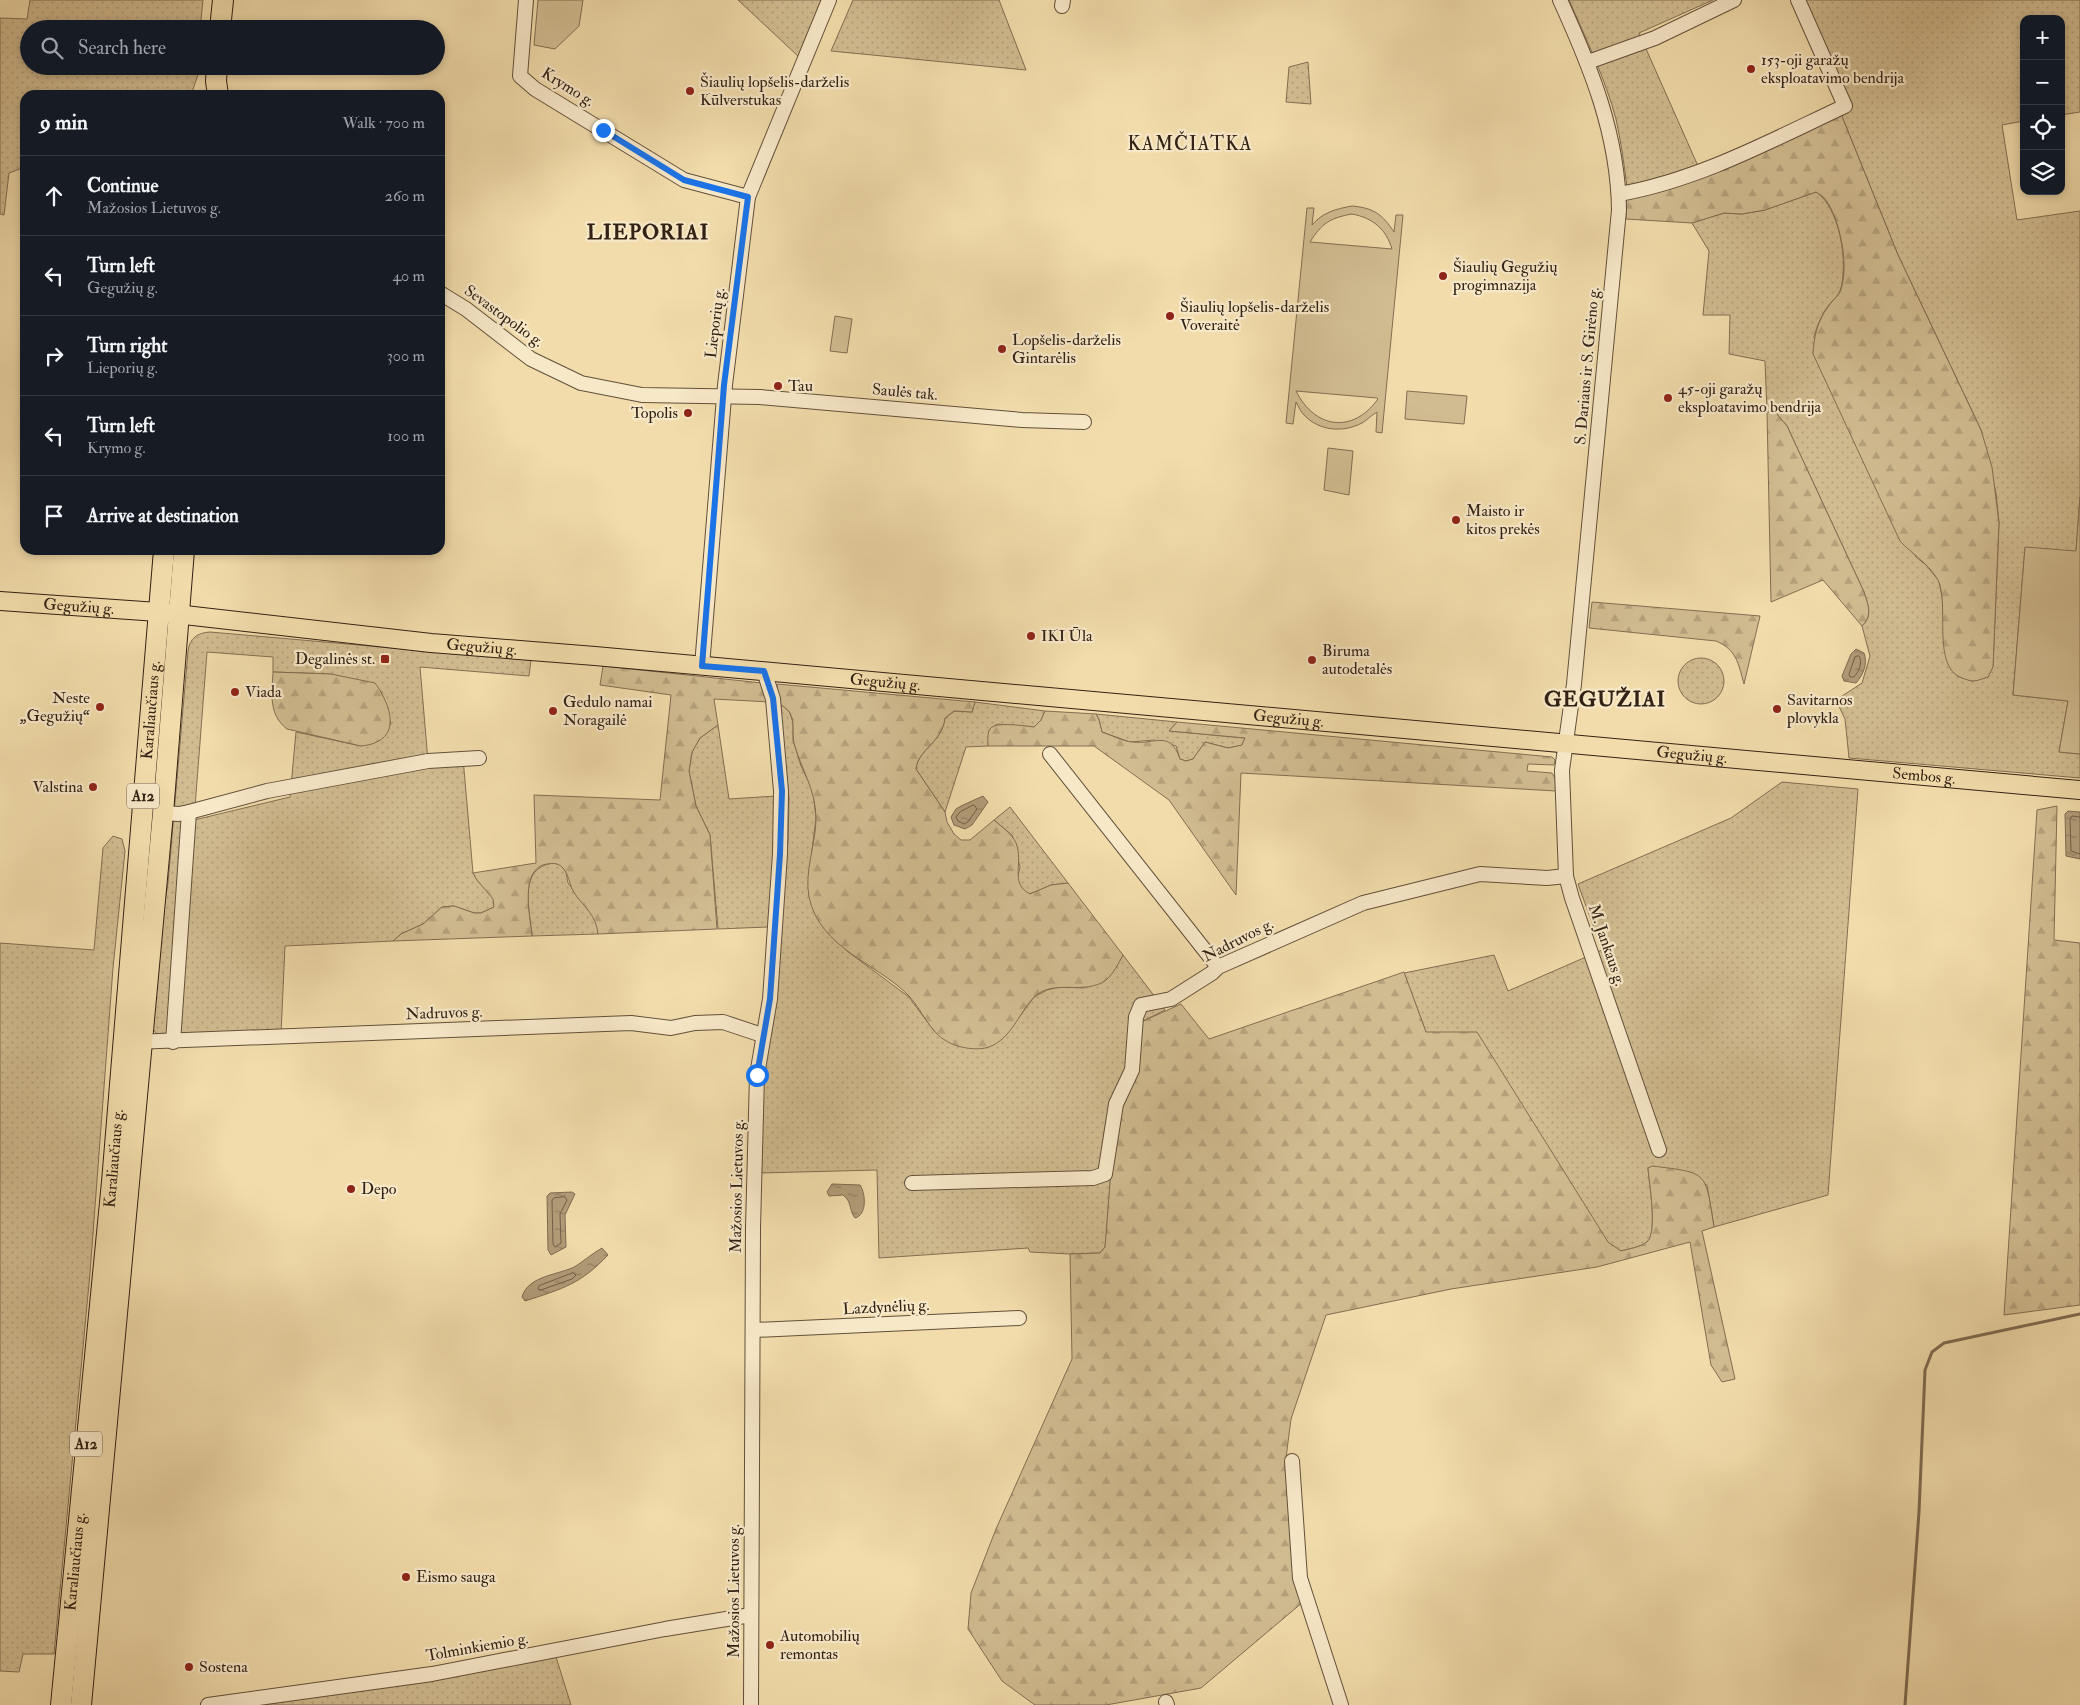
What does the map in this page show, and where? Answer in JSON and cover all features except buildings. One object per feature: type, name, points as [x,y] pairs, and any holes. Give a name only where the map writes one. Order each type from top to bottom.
[{"type":"highway","points":[[221,20],[223,0]]},
{"type":"highway","name":"A12","points":[[158,612],[164,555]]},
{"type":"highway","name":"A12","points":[[179,615],[184,555]]},
{"type":"highway","name":"Karaliaučiaus g.","points":[[81,1705],[132,1042],[158,612]]},
{"type":"highway","name":"Karaliaučiaus g.","points":[[61,1705],[112,1182],[163,813],[179,615]]},
{"type":"main road","name":"Gegužių g.","points":[[0,602],[158,612],[431,642],[1769,763]]},
{"type":"main road","name":"Sembos g.","points":[[1769,763],[2080,790]]},
{"type":"street","name":"Krymo g.","points":[[526,0],[520,76],[535,89],[684,180],[748,197]]},
{"type":"street","name":"Lieporių g.","points":[[702,666],[724,397],[748,197],[829,0]]},
{"type":"street","name":"S. Dariaus ir S. Girėno g.","points":[[1560,0],[1588,62],[1610,130],[1619,194],[1617,242],[1567,744]]},
{"type":"street","points":[[1588,62],[1655,38],[1734,0]]},
{"type":"street","points":[[1619,194],[1669,182],[1734,158],[1845,106],[1798,0]]},
{"type":"street","name":"Sevastopolio g.","points":[[445,296],[466,309],[531,359],[581,383],[642,394],[724,397]]},
{"type":"street","name":"Saulės tak.","points":[[724,397],[760,397],[1004,418],[1084,422]]},
{"type":"street","name":"Mažosios Lietuvos g.","points":[[751,1705],[753,1228],[757,1075],[762,1035],[770,999],[780,854],[782,791],[773,698],[764,671]]},
{"type":"street","name":"M. Jankaus g.","points":[[1567,744],[1562,770],[1566,876],[1659,1150]]},
{"type":"street","points":[[1050,754],[1218,966]]},
{"type":"street","points":[[163,813],[180,814],[267,792],[419,763],[479,758]]},
{"type":"street","points":[[173,1042],[189,812]]},
{"type":"street","name":"Nadruvos g.","points":[[912,1183],[1093,1178],[1105,1174],[1116,1104],[1132,1070],[1136,1017],[1141,1005],[1171,999],[1212,973],[1218,966],[1296,931],[1370,901],[1480,874],[1547,878],[1566,876]]},
{"type":"street","name":"Nadruvos g.","points":[[132,1042],[173,1042],[631,1023],[671,1028],[695,1023],[723,1022],[762,1035]]},
{"type":"street","name":"Lazdynėlių g.","points":[[754,1330],[1019,1318]]},
{"type":"street","points":[[1292,1461],[1300,1578],[1341,1705]]},
{"type":"street","name":"Tolminkiemio g.","points":[[208,1705],[424,1675],[664,1629],[751,1615]]},
{"type":"green space","points":[[30,0],[203,0],[201,20],[20,20],[20,75],[198,75],[193,90],[20,90],[20,169],[9,173],[4,215],[0,214],[0,18],[27,19]]},
{"type":"green space","points":[[538,0],[583,0],[579,26],[555,49],[534,45]]},
{"type":"green space","points":[[738,0],[824,0],[799,57]]},
{"type":"green space","points":[[853,0],[999,0],[1026,70],[831,51]]},
{"type":"green space","points":[[1569,0],[1713,0],[1639,33],[1698,166],[1627,187],[1612,104]]},
{"type":"green space","points":[[1803,0],[2080,0],[2080,112],[2065,114],[2065,15],[2020,15],[2020,122],[2002,125],[2017,220],[2080,211],[2080,497],[2076,552],[2025,548],[2013,695],[2068,701],[2059,752],[2080,754],[2080,778],[1849,758],[1845,719],[1836,700],[1862,683],[1870,656],[1862,626],[1869,614],[1867,601],[1787,426],[1776,413],[1767,412],[1765,361],[1729,354],[1730,315],[1703,315],[1709,251],[1692,223],[1724,213],[1742,214],[1765,210],[1816,192],[1824,199],[1837,223],[1843,252],[1843,280],[1839,293],[1823,314],[1814,337],[1916,557],[1926,565],[1939,581],[1957,676],[1972,681],[1988,677],[1993,666],[1999,523],[1996,493],[1981,430],[1898,255],[1841,114],[1851,108]]},
{"type":"green space","points":[[1308,62],[1311,104],[1286,102],[1289,67]]},
{"type":"green space","points":[[1841,114],[1898,255],[1981,430],[1992,467],[1999,523],[1993,667],[1988,677],[1977,681],[1962,678],[1953,672],[1947,661],[1944,648],[1941,591],[1938,580],[1925,564],[1900,541],[1813,354],[1815,335],[1819,324],[1829,305],[1840,292],[1844,270],[1844,257],[1839,230],[1825,199],[1816,192],[1765,210],[1742,214],[1724,213],[1692,223],[1626,219],[1626,196],[1676,187]]},
{"type":"green space","points":[[1352,206],[1366,208],[1377,213],[1394,232],[1396,215],[1403,215],[1382,433],[1376,432],[1377,412],[1355,426],[1332,429],[1310,420],[1303,414],[1296,402],[1293,424],[1286,423],[1307,208],[1314,208],[1312,225],[1325,214]],"holes":[[[1352,214],[1366,218],[1378,226],[1386,236],[1392,249],[1310,242],[1327,222]],[[1296,391],[1377,398],[1378,399],[1357,418],[1346,422],[1335,422],[1313,413],[1304,404]]]},
{"type":"green space","points":[[835,316],[852,319],[847,353],[830,351]]},
{"type":"green space","points":[[1407,391],[1467,396],[1464,424],[1405,419]]},
{"type":"green space","points":[[1767,412],[1776,413],[1787,426],[1864,592],[1869,614],[1862,626],[1823,580],[1771,602]]},
{"type":"green space","points":[[1328,448],[1353,451],[1349,495],[1324,490]]},
{"type":"green space","points":[[2080,497],[2080,754],[2059,752],[2068,701],[2013,695],[2025,547],[2076,551]]},
{"type":"green space","points":[[1592,602],[1760,616],[1744,684],[1733,653],[1716,641],[1589,628]]},
{"type":"green space","points":[[205,633],[531,660],[529,676],[420,667],[428,761],[463,758],[473,873],[494,899],[494,907],[481,913],[474,913],[454,906],[442,907],[423,924],[401,934],[393,941],[285,946],[281,1034],[164,1037],[157,1034],[153,1029],[154,970],[168,883],[188,651],[192,640],[198,635]],"holes":[[[207,652],[273,657],[273,672],[331,674],[381,691],[391,724],[361,746],[296,732],[290,797],[194,820]]]},
{"type":"green space","points":[[1701,658],[1714,662],[1720,668],[1724,681],[1720,694],[1714,700],[1701,704],[1688,700],[1682,694],[1678,681],[1682,668],[1688,662]]},
{"type":"green space","points":[[603,666],[762,683],[770,702],[714,699],[718,725],[700,738],[692,752],[689,771],[696,806],[710,835],[717,929],[598,934],[595,922],[573,891],[568,876],[562,867],[551,863],[538,867],[529,883],[528,905],[532,936],[393,941],[401,934],[423,924],[442,907],[454,906],[474,913],[481,913],[494,907],[493,899],[473,873],[536,863],[534,795],[660,800],[671,695],[600,685]]},
{"type":"green space","points":[[273,672],[331,674],[375,683],[386,703],[389,713],[388,731],[383,738],[374,743],[361,746],[287,729],[277,717],[272,703]]},
{"type":"green space","points":[[777,684],[975,702],[972,712],[954,711],[945,718],[943,727],[921,756],[916,769],[945,812],[947,822],[954,834],[961,840],[970,840],[994,820],[1009,834],[1016,843],[1018,850],[1018,878],[1020,884],[1030,894],[1051,885],[1068,883],[1123,955],[1109,977],[1098,985],[1089,987],[1060,987],[1042,991],[1029,1003],[1009,1032],[997,1043],[989,1047],[974,1049],[962,1047],[952,1044],[936,1033],[909,996],[896,984],[851,954],[837,942],[825,930],[815,915],[808,887],[816,818],[814,798],[794,743],[792,716],[779,703]]},
{"type":"green space","points":[[975,702],[1045,711],[1041,720],[1034,727],[997,724],[989,730],[988,746],[966,747],[945,812],[916,769],[921,756],[943,727],[945,718],[954,711],[972,712]]},
{"type":"green space","points":[[779,703],[789,711],[793,722],[793,740],[801,766],[813,791],[816,818],[810,867],[809,897],[847,951],[909,997],[934,1031],[1006,1035],[1034,997],[1047,990],[1059,987],[1084,988],[1113,972],[1123,955],[1165,1010],[1141,1022],[1112,1157],[1106,1240],[1105,1247],[1100,1253],[1030,1252],[1028,1248],[879,1258],[877,1170],[760,1173],[761,1087],[788,842],[789,798]]},
{"type":"green space","points":[[1045,711],[1096,714],[1102,732],[1132,742],[1166,741],[1172,744],[1180,759],[1186,761],[1193,759],[1205,742],[1228,748],[1242,745],[1245,738],[1169,731],[1177,722],[1552,757],[1555,760],[1554,765],[1528,764],[1527,771],[1552,773],[1557,782],[1556,791],[1241,773],[1236,895],[1169,800],[1094,746],[988,746],[988,733],[993,727],[1010,725],[1034,727],[1041,720]]},
{"type":"green space","points":[[1096,714],[1177,722],[1169,731],[1245,738],[1243,745],[1228,748],[1205,742],[1193,759],[1186,761],[1180,759],[1176,746],[1154,740],[1130,742],[1102,732]]},
{"type":"green space","points":[[718,725],[729,799],[776,796],[775,845],[768,927],[718,929],[710,835],[696,806],[689,771],[692,752],[700,738]]},
{"type":"green space","points":[[1782,782],[1858,789],[1828,1195],[1714,1227],[1707,1185],[1648,1168],[1652,1219],[1650,1237],[1647,1242],[1641,1245],[1621,1251],[1607,1242],[1426,1032],[1404,973],[1494,955],[1508,991],[1602,950],[1578,884],[1731,818]]},
{"type":"green space","points":[[2057,806],[2054,940],[2080,943],[2080,1305],[2004,1315],[2037,810]]},
{"type":"green space","points":[[1010,807],[1068,883],[1051,885],[1030,894],[1022,890],[1017,881],[1020,867],[1012,835],[994,820]]},
{"type":"green space","points":[[113,836],[122,839],[125,851],[113,968],[90,1273],[54,1654],[23,1654],[19,1672],[0,1671],[0,943],[94,950],[103,848]]},
{"type":"green space","points":[[553,863],[561,865],[566,872],[568,883],[593,914],[597,923],[598,934],[532,936],[528,903],[530,881],[534,873],[542,867]]},
{"type":"green space","points":[[1404,972],[1426,1032],[1477,1032],[1608,1242],[1621,1251],[1638,1247],[1647,1242],[1650,1237],[1652,1218],[1648,1168],[1652,1166],[1684,1171],[1701,1178],[1709,1195],[1714,1227],[1702,1231],[1735,1379],[1722,1382],[1711,1365],[1690,1242],[1597,1267],[1451,1289],[1326,1315],[1291,1419],[1286,1458],[1303,1602],[1201,1688],[1106,1705],[1035,1705],[1002,1681],[968,1629],[971,1593],[996,1529],[1072,1359],[1070,1254],[1100,1253],[1105,1247],[1112,1157],[1141,1022],[1181,1004],[1209,1039]]},
{"type":"green space","points":[[556,1657],[571,1705],[261,1705],[396,1685]]},
{"type":"water","points":[[1856,649],[1864,653],[1864,669],[1856,683],[1844,681],[1842,676],[1851,654]]},
{"type":"water","points":[[983,796],[988,802],[972,825],[965,829],[954,825],[951,817],[956,809]]},
{"type":"water","points":[[2068,811],[2080,812],[2080,859],[2066,856],[2065,814]]},
{"type":"water","points":[[832,1184],[860,1185],[864,1204],[862,1213],[859,1216],[855,1218],[848,1200],[843,1195],[829,1196],[827,1192]]},
{"type":"water","points":[[572,1192],[575,1194],[565,1215],[566,1247],[551,1255],[548,1250],[547,1196],[550,1193]]},
{"type":"water","points":[[602,1248],[608,1255],[580,1279],[560,1289],[525,1301],[522,1297],[525,1290],[531,1284],[576,1266]]},
{"type":"waterway","points":[[1905,1705],[1919,1512],[1925,1370],[1932,1352],[1944,1343],[2080,1314]]},
{"type":"place","name":"153-oji garažų eksploatavimo bendrija","points":[[1751,69]]},
{"type":"place","name":"Šiaulių lopšelis-darželis Kūlverstukas","points":[[690,91]]},
{"type":"place","name":"Šiaulių Gegužių progimnazija","points":[[1443,276]]},
{"type":"place","name":"Šiaulių lopšelis-darželis Voveraitė","points":[[1170,316]]},
{"type":"place","name":"Lopšelis-darželis Gintarėlis","points":[[1002,349]]},
{"type":"place","name":"Tau","points":[[778,386]]},
{"type":"place","name":"45-oji garažų eksploatavimo bendrija","points":[[1668,398]]},
{"type":"place","name":"Topolis","points":[[688,413]]},
{"type":"place","name":"Maisto ir kitos prekės","points":[[1456,520]]},
{"type":"place","name":"IKI Ūla","points":[[1031,636]]},
{"type":"place","name":"Degalinės st.","points":[[385,659]]},
{"type":"place","name":"Biruma autodetalės","points":[[1312,660]]},
{"type":"place","name":"Viada","points":[[235,692]]},
{"type":"place","name":"Neste „Gegužių“","points":[[100,707]]},
{"type":"place","name":"Savitarnos plovykla","points":[[1777,709]]},
{"type":"place","name":"Gedulo namai Noragailė","points":[[553,711]]},
{"type":"place","name":"Valstina","points":[[93,787]]},
{"type":"place","name":"Depo","points":[[351,1189]]},
{"type":"place","name":"Eismo sauga","points":[[406,1577]]},
{"type":"place","name":"Automobilių remontas","points":[[770,1645]]},
{"type":"place","name":"Sostena","points":[[189,1667]]},
{"type":"district","name":"KAMČIATKA","points":[[1190,144]]},
{"type":"district","name":"LIEPORIAI","points":[[648,232]]},
{"type":"district","name":"GEGUŽIAI","points":[[1605,699]]},
{"type":"route","points":[[603,130],[684,180],[748,197],[724,385],[702,666],[764,671],[773,698],[778,734],[782,791],[780,854],[770,999],[762,1035],[757,1075]]}]
